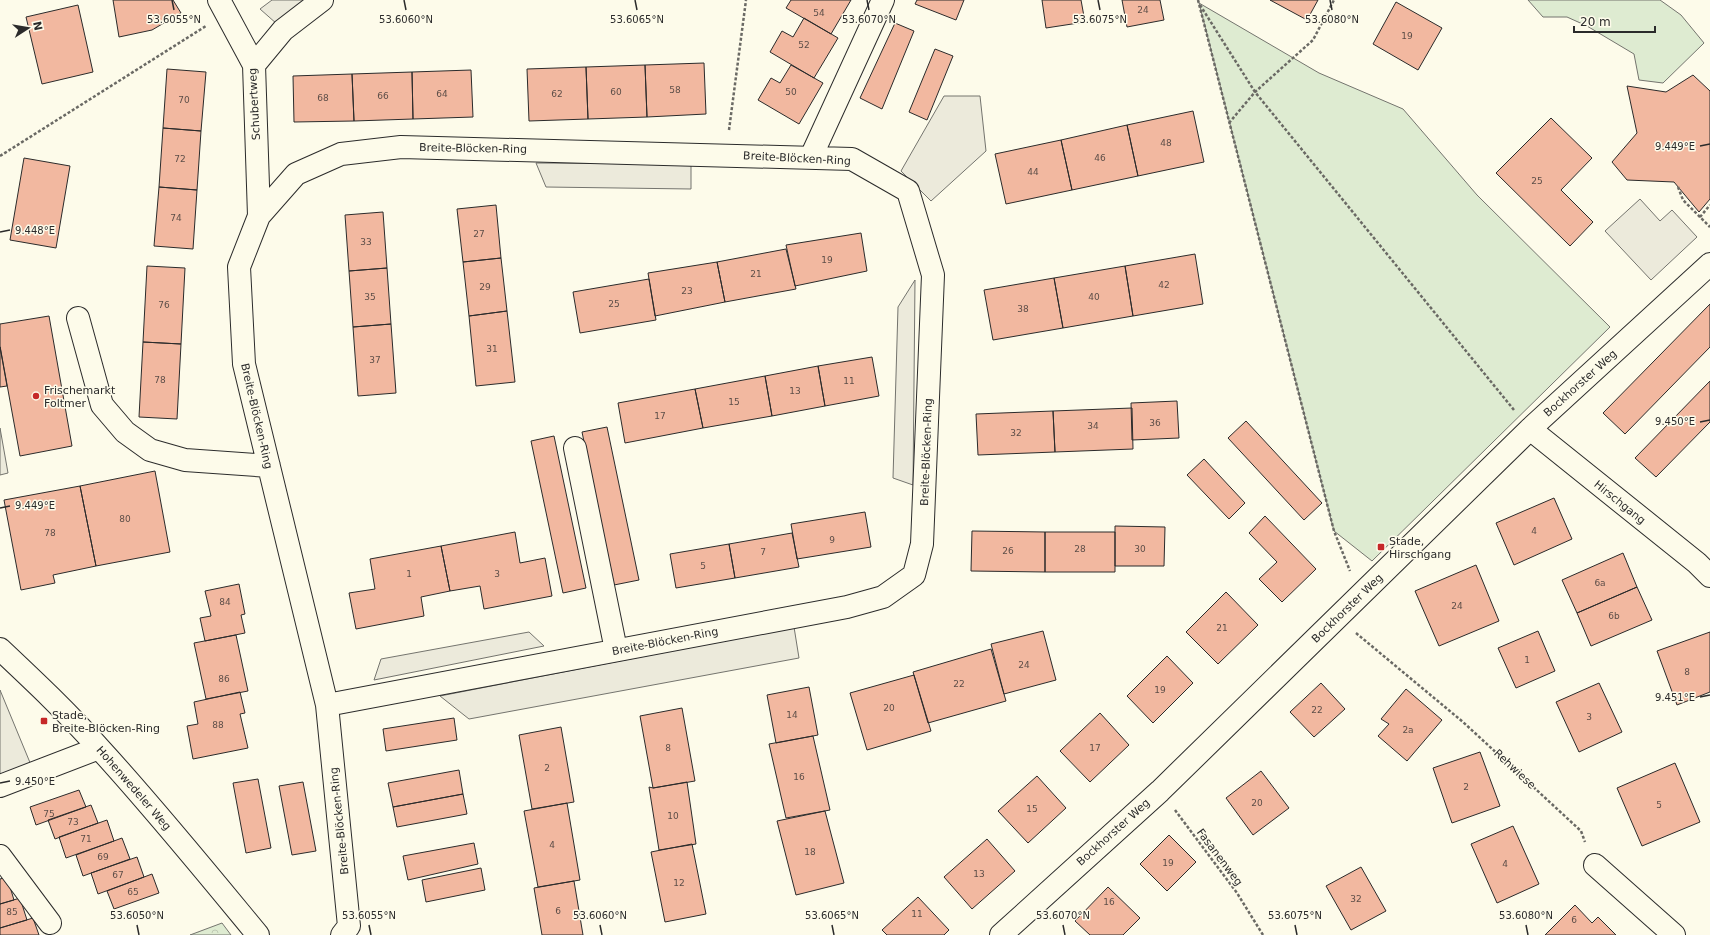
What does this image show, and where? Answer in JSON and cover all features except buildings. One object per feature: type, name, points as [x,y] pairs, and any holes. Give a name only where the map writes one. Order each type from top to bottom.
[{"type":"street","points":[[254,66],[283,30],[322,0]]},
{"type":"street","points":[[812,157],[883,0]]},
{"type":"street","name":"Schubertweg","points":[[222,7],[254,66],[259,216]]},
{"type":"street","name":"Breite-Blöcken-Ring","points":[[327,704],[847,607],[883,597],[914,575],[922,544],[933,275],[908,191],[852,159],[401,146],[341,154],[296,174],[259,216],[239,268],[244,364],[327,704],[349,926],[342,935]]},
{"type":"street","name":"Bockhorster Weg","points":[[1001,935],[1160,790],[1530,429],[1710,264]]},
{"type":"street","points":[[78,318],[102,405],[125,432],[150,450],[184,460],[269,466]]},
{"type":"street","name":"Hirschgang","points":[[1530,429],[1697,563],[1710,576]]},
{"type":"street","points":[[575,448],[616,650]]},
{"type":"street","name":"Hohenwedeler Weg","points":[[0,650],[58,704],[100,748],[258,935]]},
{"type":"street","points":[[0,786],[100,748]]},
{"type":"street","points":[[0,856],[50,923]]},
{"type":"street","points":[[1595,865],[1665,932]]},
{"type":"path","points":[[726,155],[746,0]]},
{"type":"path","points":[[1229,123],[1255,92],[1313,40],[1334,0]]},
{"type":"path","points":[[1198,1],[1255,92],[1530,429]]},
{"type":"path","points":[[1198,1],[1334,531],[1360,595]]},
{"type":"path","points":[[0,156],[222,7]]},
{"type":"path","points":[[1678,187],[1683,200],[1710,227]]},
{"type":"path","points":[[1700,217],[1710,204]]},
{"type":"path","name":"Rehwiese","points":[[1338,618],[1464,722],[1581,831],[1595,865]]},
{"type":"path","name":"Fasanenweg","points":[[1160,790],[1237,893],[1263,935]]},
{"type":"green space","points":[[1528,0],[1660,0],[1681,15],[1704,43],[1663,83],[1639,80],[1634,54],[1587,26],[1567,17],[1543,17]]},
{"type":"green space","points":[[1199,3],[1319,73],[1403,109],[1477,195],[1610,327],[1372,561],[1334,531]]},
{"type":"green space","points":[[222,923],[231,935],[190,935]]},
{"type":"shaded area","points":[[272,0],[307,0],[277,24],[260,9]]},
{"type":"shaded area","points":[[944,96],[980,96],[986,151],[931,201],[901,171]]},
{"type":"shaded area","points":[[536,163],[691,164],[691,189],[546,187]]},
{"type":"shaded area","points":[[1640,199],[1660,221],[1672,210],[1697,237],[1651,280],[1605,231]]},
{"type":"shaded area","points":[[915,280],[913,485],[893,478],[898,307]]},
{"type":"shaded area","points":[[0,428],[8,473],[0,475]]},
{"type":"shaded area","points":[[794,627],[799,658],[469,719],[440,696]]},
{"type":"shaded area","points":[[529,632],[544,646],[374,680],[381,659]]},
{"type":"shaded area","points":[[0,690],[31,765],[0,777]]},
{"type":"place","name":"Frischemarkt Foltmer","points":[[36,396]]},
{"type":"place","name":"Stade, Hirschgang","points":[[1381,547]]},
{"type":"place","name":"Stade, Breite-Blöcken-Ring","points":[[44,721]]}]
